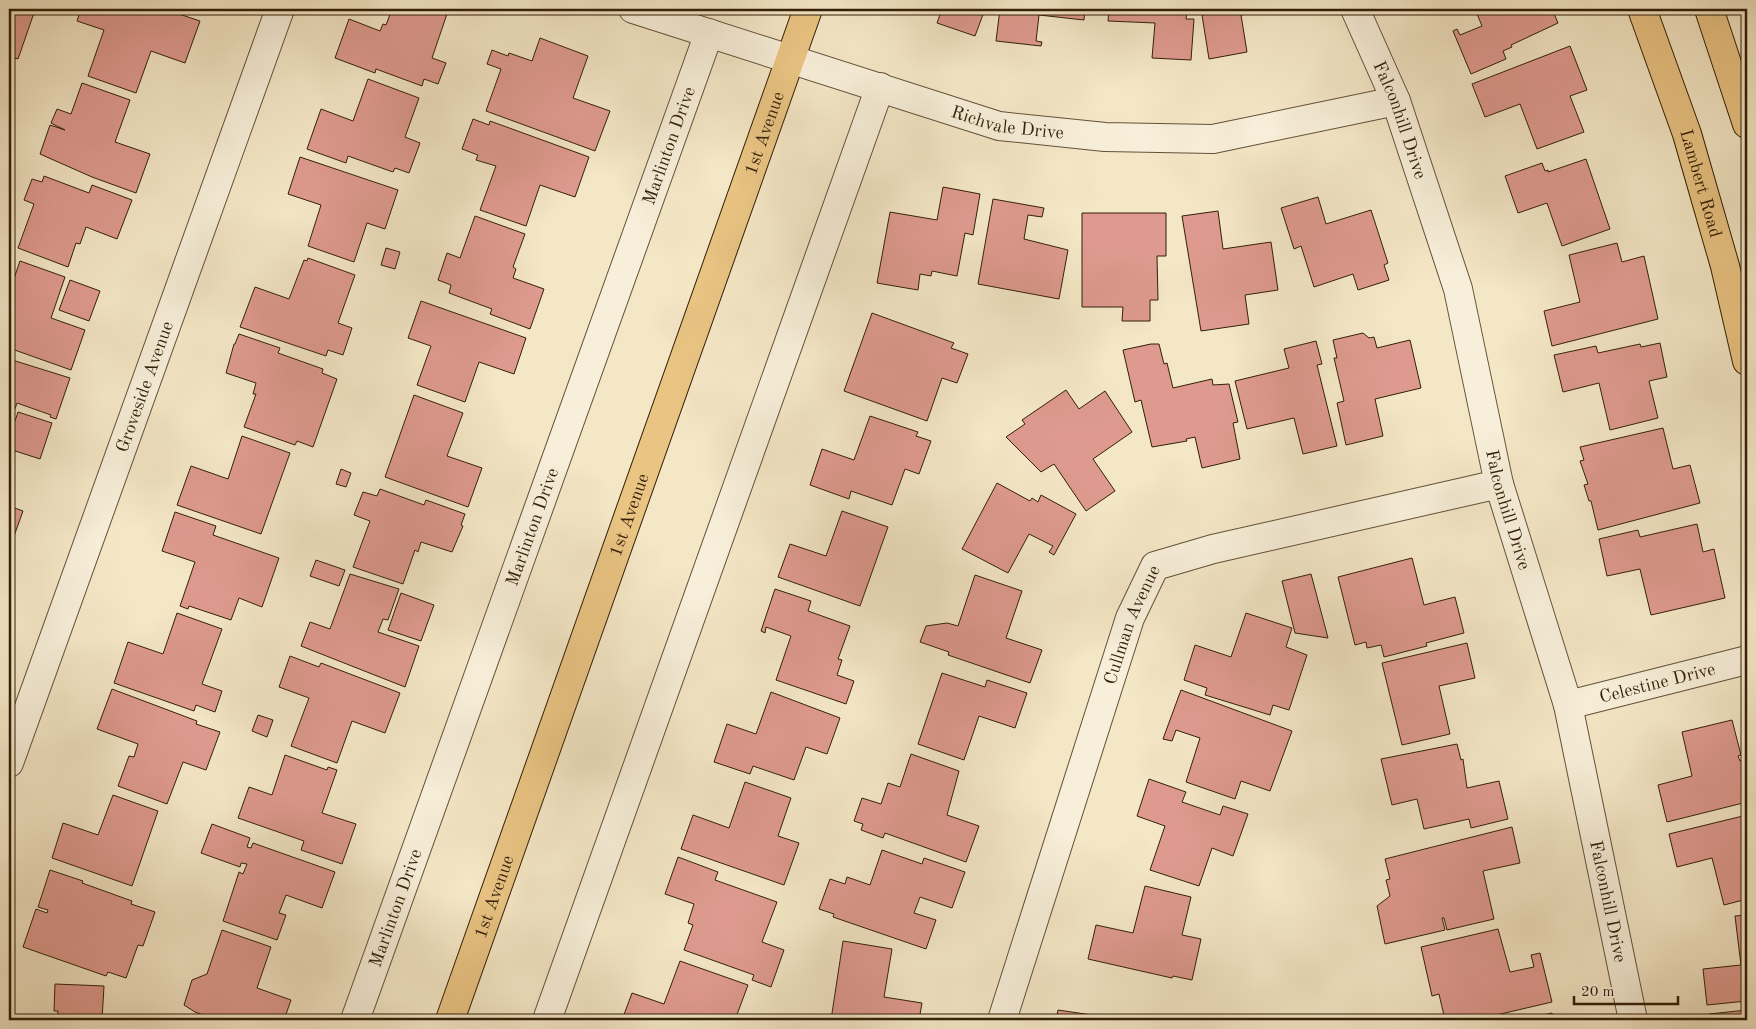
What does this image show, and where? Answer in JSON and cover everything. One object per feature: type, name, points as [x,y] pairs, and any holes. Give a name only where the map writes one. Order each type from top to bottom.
[{"type":"main road","name":"1st Avenue","points":[[450,1020],[808,9]]},
{"type":"main road","name":"Lambert Road","points":[[1642,9],[1687,134],[1725,266],[1747,361]]},
{"type":"main road","points":[[1709,9],[1747,124]]},
{"type":"street","name":"Groveside Avenue","points":[[9,763],[280,9]]},
{"type":"street","name":"Richvale Drive","points":[[633,9],[999,126],[1104,137],[1213,139],[1396,101]]},
{"type":"street","name":"Falconhill Drive","points":[[1355,9],[1396,101],[1458,289],[1498,484],[1568,705],[1633,1020]]},
{"type":"street","name":"Marlinton Drive","points":[[355,1020],[709,33]]},
{"type":"street","points":[[548,1020],[880,87]]},
{"type":"street","name":"Cullman Avenue","points":[[1002,1020],[1130,618],[1155,566],[1212,549],[1498,484]]},
{"type":"street","name":"Celestine Drive","points":[[1568,705],[1747,660]]},
{"type":"building","points":[[9,9],[35,10],[18,59],[9,56]]},
{"type":"building","points":[[81,9],[164,9],[200,21],[185,63],[151,51],[136,93],[88,76],[104,30],[77,21]]},
{"type":"building","points":[[188,9],[201,9],[200,13]]},
{"type":"building","points":[[392,9],[440,9],[448,11],[432,58],[446,63],[438,84],[424,79],[422,86],[376,69],[375,73],[335,58],[349,19],[380,31],[383,24],[386,25]]},
{"type":"building","points":[[942,9],[985,9],[975,36],[937,23]]},
{"type":"building","points":[[1000,9],[1085,9],[1084,20],[1039,15],[1036,41],[1042,42],[1041,46],[996,41]]},
{"type":"building","points":[[1109,9],[1187,9],[1186,19],[1194,19],[1191,60],[1152,58],[1155,23],[1108,21]]},
{"type":"building","points":[[1208,9],[1276,9],[1241,15],[1247,52],[1209,59],[1202,15],[1209,14]]},
{"type":"building","points":[[1475,9],[1552,9],[1558,23],[1511,45],[1512,47],[1503,51],[1506,59],[1471,74],[1453,31],[1457,29],[1460,35],[1482,26]]},
{"type":"building","points":[[540,38],[588,56],[573,98],[610,111],[595,151],[486,111],[501,69],[487,64],[492,50],[508,56],[509,53],[532,61]]},
{"type":"building","points":[[1570,46],[1587,90],[1570,96],[1584,132],[1537,149],[1520,104],[1485,117],[1472,84]]},
{"type":"building","points":[[9,72],[14,74],[9,89]]},
{"type":"building","points":[[368,79],[419,98],[405,137],[420,143],[409,173],[395,168],[393,172],[348,156],[346,163],[307,149],[321,109],[353,121]]},
{"type":"building","points":[[82,83],[130,100],[115,142],[150,154],[136,193],[92,177],[40,154],[50,125],[65,130],[51,123],[57,109],[71,114]]},
{"type":"building","points":[[473,119],[489,125],[490,121],[589,157],[575,197],[540,185],[526,226],[480,210],[496,166],[476,160],[478,155],[462,149]]},
{"type":"building","points":[[300,157],[398,190],[385,229],[367,223],[354,262],[308,246],[321,205],[288,194]]},
{"type":"building","points":[[1586,159],[1610,229],[1562,246],[1547,203],[1518,213],[1505,176],[1542,163],[1545,171],[1548,170],[1548,172]]},
{"type":"building","points":[[44,176],[89,193],[92,185],[132,200],[117,239],[86,227],[80,244],[76,243],[68,267],[18,248],[34,204],[24,200],[32,179],[42,182]]},
{"type":"building","points":[[943,187],[980,194],[973,235],[965,233],[957,276],[932,271],[931,276],[920,274],[918,290],[877,283],[890,212],[937,220]]},
{"type":"building","points":[[1318,197],[1326,224],[1371,210],[1388,263],[1384,265],[1389,280],[1358,290],[1353,274],[1314,287],[1301,246],[1294,249],[1281,208]]},
{"type":"building","points":[[993,199],[1044,208],[1042,217],[1028,215],[1024,239],[1068,250],[1059,299],[978,284]]},
{"type":"building","points":[[1218,211],[1223,249],[1271,242],[1278,290],[1245,295],[1249,324],[1201,331],[1182,216]]},
{"type":"building","points":[[1082,213],[1166,213],[1166,256],[1157,256],[1158,300],[1150,300],[1150,321],[1122,321],[1123,307],[1082,307]]},
{"type":"building","points":[[475,216],[525,234],[513,267],[516,269],[513,278],[544,289],[530,329],[490,314],[492,309],[449,293],[451,285],[438,280],[447,253],[460,258]]},
{"type":"building","points":[[1617,243],[1622,262],[1644,256],[1658,319],[1552,346],[1544,311],[1580,302],[1569,255]]},
{"type":"building","points":[[386,248],[400,252],[395,269],[381,265]]},
{"type":"building","points":[[308,258],[355,275],[338,323],[352,328],[343,355],[328,350],[326,356],[240,327],[255,287],[289,299],[304,260],[307,261]]},
{"type":"building","points":[[20,261],[65,277],[51,318],[85,330],[71,370],[9,348],[9,293]]},
{"type":"building","points":[[70,280],[100,291],[89,321],[59,310]]},
{"type":"building","points":[[421,301],[526,338],[514,374],[479,362],[465,402],[417,385],[431,346],[408,338]]},
{"type":"building","points":[[872,313],[954,343],[951,348],[968,354],[957,383],[942,378],[927,421],[844,391]]},
{"type":"building","points":[[1363,333],[1369,338],[1374,337],[1377,348],[1410,340],[1421,388],[1375,399],[1383,436],[1346,445],[1337,403],[1344,401],[1334,358],[1337,358],[1333,340]]},
{"type":"building","points":[[239,334],[280,348],[278,353],[323,369],[322,373],[337,379],[313,447],[297,441],[295,445],[244,427],[256,394],[253,394],[256,383],[226,373],[234,344]]},
{"type":"building","points":[[1316,341],[1322,364],[1317,365],[1337,446],[1303,454],[1294,418],[1247,429],[1235,381],[1289,368],[1284,349]]},
{"type":"building","points":[[1660,343],[1667,377],[1649,381],[1658,418],[1610,430],[1599,383],[1563,392],[1554,355],[1596,346],[1598,353],[1640,344],[1641,347]]},
{"type":"building","points":[[1159,344],[1164,364],[1167,363],[1173,388],[1212,379],[1213,385],[1229,384],[1238,422],[1233,423],[1240,459],[1202,468],[1195,437],[1186,439],[1187,441],[1152,447],[1141,400],[1135,402],[1123,350]]},
{"type":"building","points":[[9,359],[70,378],[56,419],[50,417],[51,415],[17,403],[11,420],[15,421],[18,412],[52,423],[40,459],[9,449]]},
{"type":"building","points":[[1066,390],[1079,409],[1105,391],[1132,432],[1093,459],[1115,491],[1086,511],[1054,464],[1041,472],[1006,437],[1025,424],[1022,420]]},
{"type":"building","points":[[414,395],[463,413],[447,456],[482,468],[468,507],[385,477]]},
{"type":"building","points":[[870,416],[918,432],[916,436],[931,441],[919,474],[905,469],[892,505],[851,491],[849,499],[810,485],[822,449],[854,460]]},
{"type":"building","points":[[1663,428],[1673,469],[1690,465],[1700,503],[1598,530],[1591,501],[1589,501],[1584,485],[1588,484],[1580,461],[1584,460],[1580,447]]},
{"type":"building","points":[[242,436],[290,453],[261,534],[177,505],[191,466],[228,479]]},
{"type":"building","points":[[341,469],[351,473],[346,487],[336,484]]},
{"type":"building","points":[[997,483],[1030,501],[1032,498],[1038,502],[1041,495],[1076,514],[1054,555],[1049,552],[1053,546],[1029,534],[1008,573],[962,549]]},
{"type":"building","points":[[380,489],[424,505],[426,500],[465,514],[461,525],[463,526],[452,552],[421,542],[418,552],[415,550],[403,584],[353,567],[370,521],[354,515],[363,492],[377,496]]},
{"type":"building","points":[[9,506],[23,511],[9,550]]},
{"type":"building","points":[[842,511],[888,527],[860,606],[778,577],[790,544],[826,556]]},
{"type":"building","points":[[175,512],[216,526],[213,535],[279,558],[262,607],[239,598],[231,620],[189,606],[188,609],[180,606],[195,562],[162,551]]},
{"type":"building","points":[[1697,524],[1703,552],[1714,549],[1725,598],[1651,615],[1640,569],[1607,576],[1599,539],[1638,530],[1640,537]]},
{"type":"building","points":[[1412,558],[1424,605],[1455,597],[1464,633],[1426,643],[1427,646],[1384,657],[1381,645],[1367,648],[1366,642],[1355,645],[1338,577]]},
{"type":"building","points":[[316,560],[345,570],[339,586],[310,576]]},
{"type":"building","points":[[350,574],[399,589],[388,620],[383,619],[378,632],[419,646],[405,687],[301,646],[310,622],[330,629]]},
{"type":"building","points":[[1311,574],[1328,638],[1295,633],[1282,581]]},
{"type":"building","points":[[975,575],[1022,591],[1006,638],[1042,650],[1030,683],[948,655],[949,652],[920,642],[926,626],[947,623],[958,626]]},
{"type":"building","points":[[775,589],[811,601],[808,611],[850,626],[838,659],[842,660],[837,675],[854,681],[846,704],[776,680],[791,636],[766,627],[765,633],[761,631]]},
{"type":"building","points":[[401,593],[434,605],[421,641],[388,630]]},
{"type":"building","points":[[177,613],[222,629],[202,684],[222,691],[215,712],[196,705],[194,711],[114,683],[128,642],[163,654]]},
{"type":"building","points":[[1246,613],[1292,628],[1286,647],[1307,655],[1289,710],[1273,705],[1270,715],[1205,695],[1207,688],[1184,680],[1195,645],[1231,657]]},
{"type":"building","points":[[1467,643],[1475,678],[1439,686],[1450,734],[1402,745],[1382,663]]},
{"type":"building","points":[[290,656],[319,667],[321,663],[400,693],[385,733],[352,721],[337,763],[291,746],[309,698],[279,687]]},
{"type":"building","points":[[942,673],[985,687],[987,680],[1027,693],[1015,728],[979,716],[964,760],[918,744]]},
{"type":"building","points":[[112,689],[197,721],[196,724],[220,732],[206,770],[183,762],[167,804],[118,786],[129,756],[134,757],[138,744],[97,729]]},
{"type":"building","points":[[1181,690],[1292,731],[1270,791],[1241,781],[1235,799],[1186,782],[1200,738],[1176,730],[1172,741],[1163,739]]},
{"type":"building","points":[[771,692],[840,718],[827,754],[806,747],[794,780],[753,766],[750,774],[714,762],[727,724],[756,734]]},
{"type":"building","points":[[258,715],[273,720],[267,737],[252,731]]},
{"type":"building","points":[[1732,720],[1741,755],[1738,756],[1740,761],[1747,759],[1747,802],[1667,822],[1658,785],[1692,776],[1682,732]]},
{"type":"building","points":[[1457,744],[1461,760],[1463,759],[1467,788],[1499,781],[1508,819],[1471,828],[1469,819],[1424,829],[1417,799],[1392,805],[1381,759]]},
{"type":"building","points":[[911,754],[959,771],[947,815],[979,826],[966,862],[885,833],[883,838],[861,830],[863,824],[854,821],[862,798],[881,804],[888,783],[900,787]]},
{"type":"building","points":[[285,755],[327,770],[328,767],[337,770],[322,813],[356,824],[342,864],[301,850],[304,841],[238,818],[249,787],[272,795]]},
{"type":"building","points":[[1149,779],[1186,792],[1182,802],[1220,815],[1223,806],[1248,814],[1233,856],[1212,848],[1199,886],[1150,870],[1165,826],[1137,816]]},
{"type":"building","points":[[745,782],[791,798],[778,836],[799,843],[784,885],[681,849],[693,815],[729,828]]},
{"type":"building","points":[[113,795],[158,811],[132,886],[52,858],[63,823],[98,835]]},
{"type":"building","points":[[1747,815],[1747,899],[1724,905],[1712,858],[1677,867],[1669,834]]},
{"type":"building","points":[[212,824],[250,838],[247,847],[251,848],[253,843],[335,872],[322,908],[286,895],[279,913],[286,915],[277,940],[223,921],[239,872],[243,874],[247,864],[241,863],[240,867],[201,853]]},
{"type":"building","points":[[1512,827],[1520,863],[1483,871],[1494,919],[1447,930],[1444,918],[1442,918],[1445,930],[1385,944],[1377,906],[1390,896],[1386,880],[1390,879],[1385,859]]},
{"type":"building","points":[[882,850],[922,864],[924,858],[965,872],[952,908],[920,897],[914,913],[936,920],[926,949],[833,917],[834,914],[819,909],[830,879],[845,884],[847,877],[870,885]]},
{"type":"building","points":[[678,857],[718,872],[715,880],[777,902],[762,942],[784,950],[771,987],[752,980],[754,975],[684,950],[693,925],[688,923],[694,904],[665,894]]},
{"type":"building","points":[[50,870],[83,881],[82,883],[132,901],[131,904],[155,912],[143,946],[138,945],[126,978],[108,972],[106,976],[23,947],[36,909],[47,913],[48,910],[38,907]]},
{"type":"building","points":[[1145,886],[1191,897],[1182,935],[1201,939],[1192,980],[1173,976],[1172,978],[1088,959],[1096,925],[1133,933]]},
{"type":"building","points":[[1747,915],[1747,1001],[1707,1005],[1703,969],[1741,965],[1735,916]]},
{"type":"building","points":[[1498,929],[1510,972],[1534,967],[1531,955],[1540,953],[1552,1002],[1475,1020],[1445,1020],[1439,994],[1432,996],[1421,947]]},
{"type":"building","points":[[222,930],[271,947],[257,988],[291,1000],[284,1020],[217,1020],[195,1012],[184,1005],[192,980],[207,974]]},
{"type":"building","points":[[843,941],[892,949],[884,997],[922,1003],[919,1020],[831,1020]]},
{"type":"building","points":[[680,961],[748,985],[735,1020],[622,1020],[632,993],[664,1004]]},
{"type":"building","points":[[55,984],[104,986],[102,1020],[57,1020],[58,1011],[54,1011]]},
{"type":"building","points":[[1058,1010],[1092,1015],[1091,1020],[1056,1020]]},
{"type":"building","points":[[1747,1010],[1747,1020],[1709,1020],[1709,1014]]},
{"type":"building","points":[[1552,1013],[1554,1020],[1520,1020]]}]
